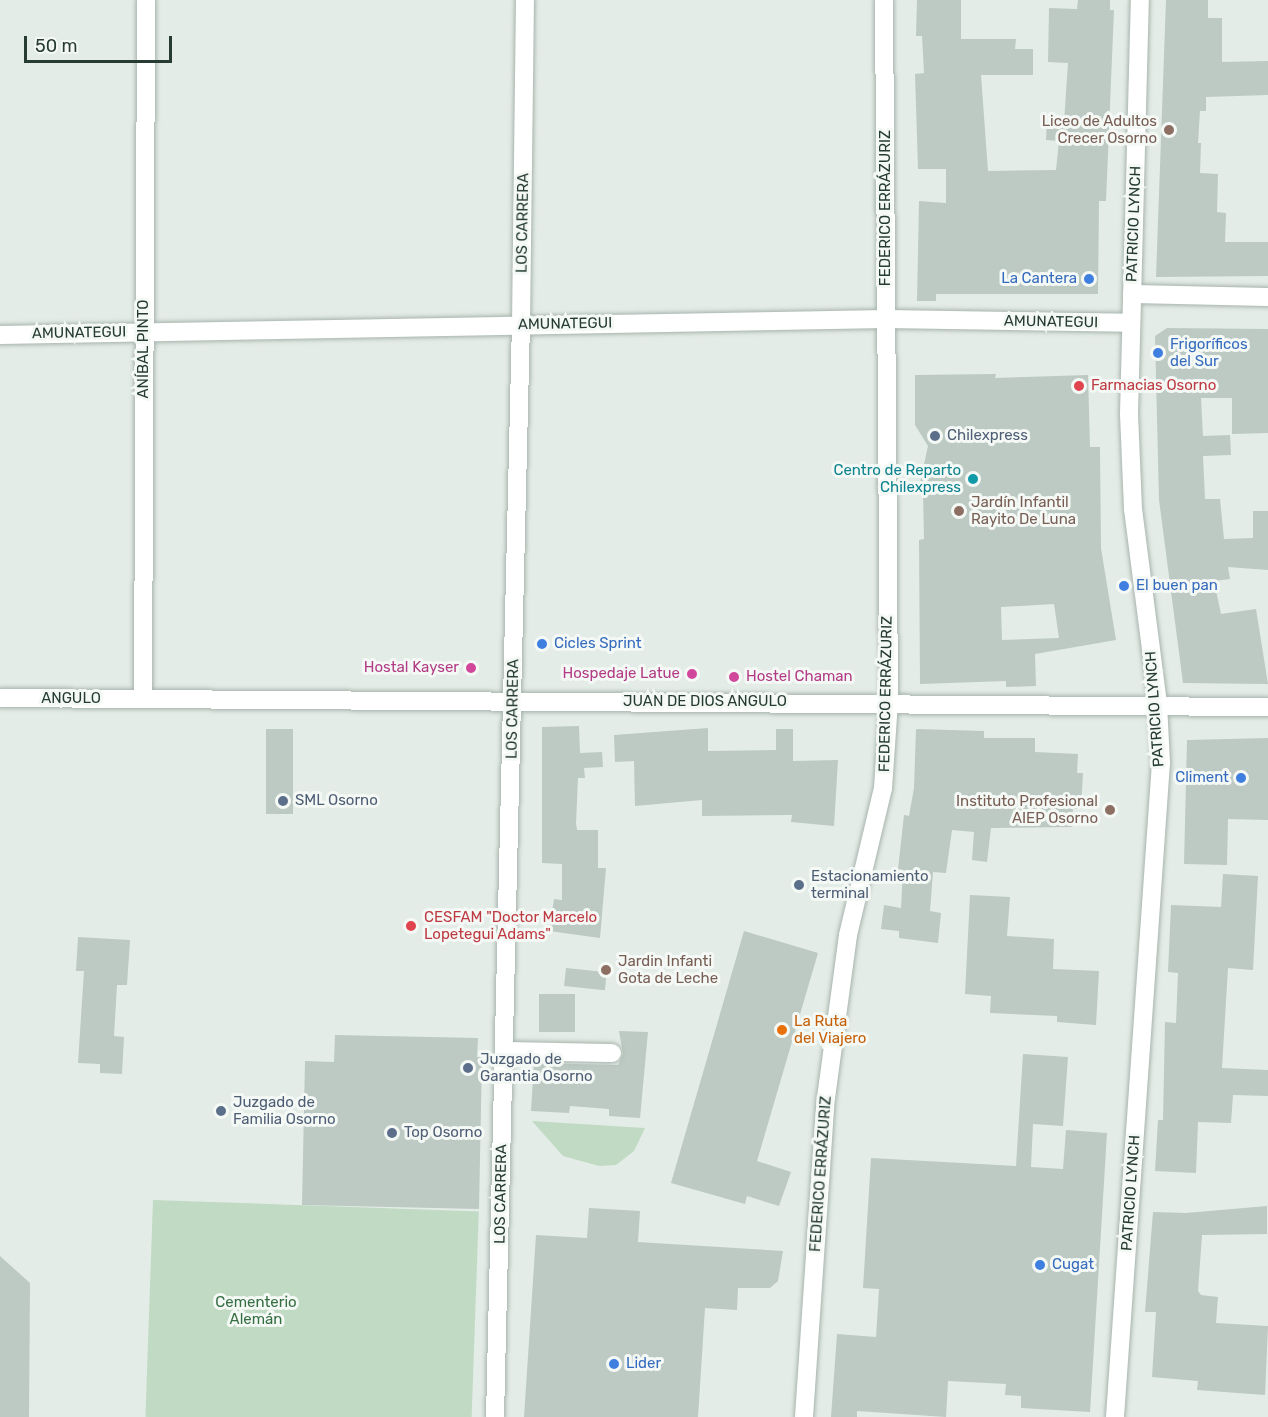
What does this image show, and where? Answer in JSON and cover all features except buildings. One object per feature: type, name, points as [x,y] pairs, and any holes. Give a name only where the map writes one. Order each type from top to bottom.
[{"type":"street","name":"ANÍBAL PINTO","points":[[143,699],[146,0]]},
{"type":"street","name":"LOS CARRERA","points":[[495,1417],[522,325],[525,0]]},
{"type":"street","name":"FEDERICO ERRÁZURIZ","points":[[804,1417],[826,1098],[848,935],[883,788],[889,702],[885,0]]},
{"type":"street","name":"PATRICIO LYNCH","points":[[1116,1417],[1160,812],[1158,704],[1134,509],[1130,323],[1140,0]]},
{"type":"street","points":[[1132,294],[1268,297]]},
{"type":"street","name":"AMUNATEGUI","points":[[0,335],[886,319],[1130,323]]},
{"type":"street","name":"ANGULO","points":[[0,698],[143,699]]},
{"type":"street","name":"JUAN DE DIOS ANGULO","points":[[143,699],[889,702],[1268,707]]},
{"type":"street","points":[[504,1051],[612,1053]]},
{"type":"green space","points":[[532,1121],[645,1128],[634,1151],[616,1165],[599,1166],[563,1156]]},
{"type":"green space","name":"Cementerio Alemán","points":[[153,1200],[479,1211],[472,1417],[145,1417]]},
{"type":"place","name":"Liceo de Adultos Crecer Osorno","points":[[1169,130]]},
{"type":"place","name":"La Cantera","points":[[1089,279]]},
{"type":"place","name":"Frigoríficos del Sur","points":[[1158,353]]},
{"type":"place","name":"Farmacias Osorno","points":[[1079,386]]},
{"type":"place","name":"Chilexpress","points":[[935,436]]},
{"type":"place","name":"Centro de Reparto Chilexpress","points":[[973,479]]},
{"type":"place","name":"Jardín Infantil Rayito De Luna","points":[[959,511]]},
{"type":"place","name":"El buen pan","points":[[1124,586]]},
{"type":"place","name":"Cicles Sprint","points":[[542,644]]},
{"type":"place","name":"Hostal Kayser","points":[[471,668]]},
{"type":"place","name":"Hospedaje Latue","points":[[692,674]]},
{"type":"place","name":"Hostel Chaman","points":[[734,677]]},
{"type":"place","name":"Climent","points":[[1241,778]]},
{"type":"place","name":"SML Osorno","points":[[283,801]]},
{"type":"place","name":"Instituto Profesional AIEP Osorno","points":[[1110,810]]},
{"type":"place","name":"Estacionamiento terminal","points":[[799,885]]},
{"type":"place","name":"CESFAM \"Doctor Marcelo Lopetegui Adams\"","points":[[411,926]]},
{"type":"place","name":"Jardin Infanti Gota de Leche","points":[[606,970]]},
{"type":"place","name":"La Ruta del Viajero","points":[[782,1030]]},
{"type":"place","name":"Juzgado de Garantia Osorno","points":[[468,1068]]},
{"type":"place","name":"Juzgado de Familia Osorno","points":[[221,1111]]},
{"type":"place","name":"Top Osorno","points":[[392,1133]]},
{"type":"place","name":"Cugat","points":[[1040,1265]]},
{"type":"place","name":"Lider","points":[[614,1364]]}]
